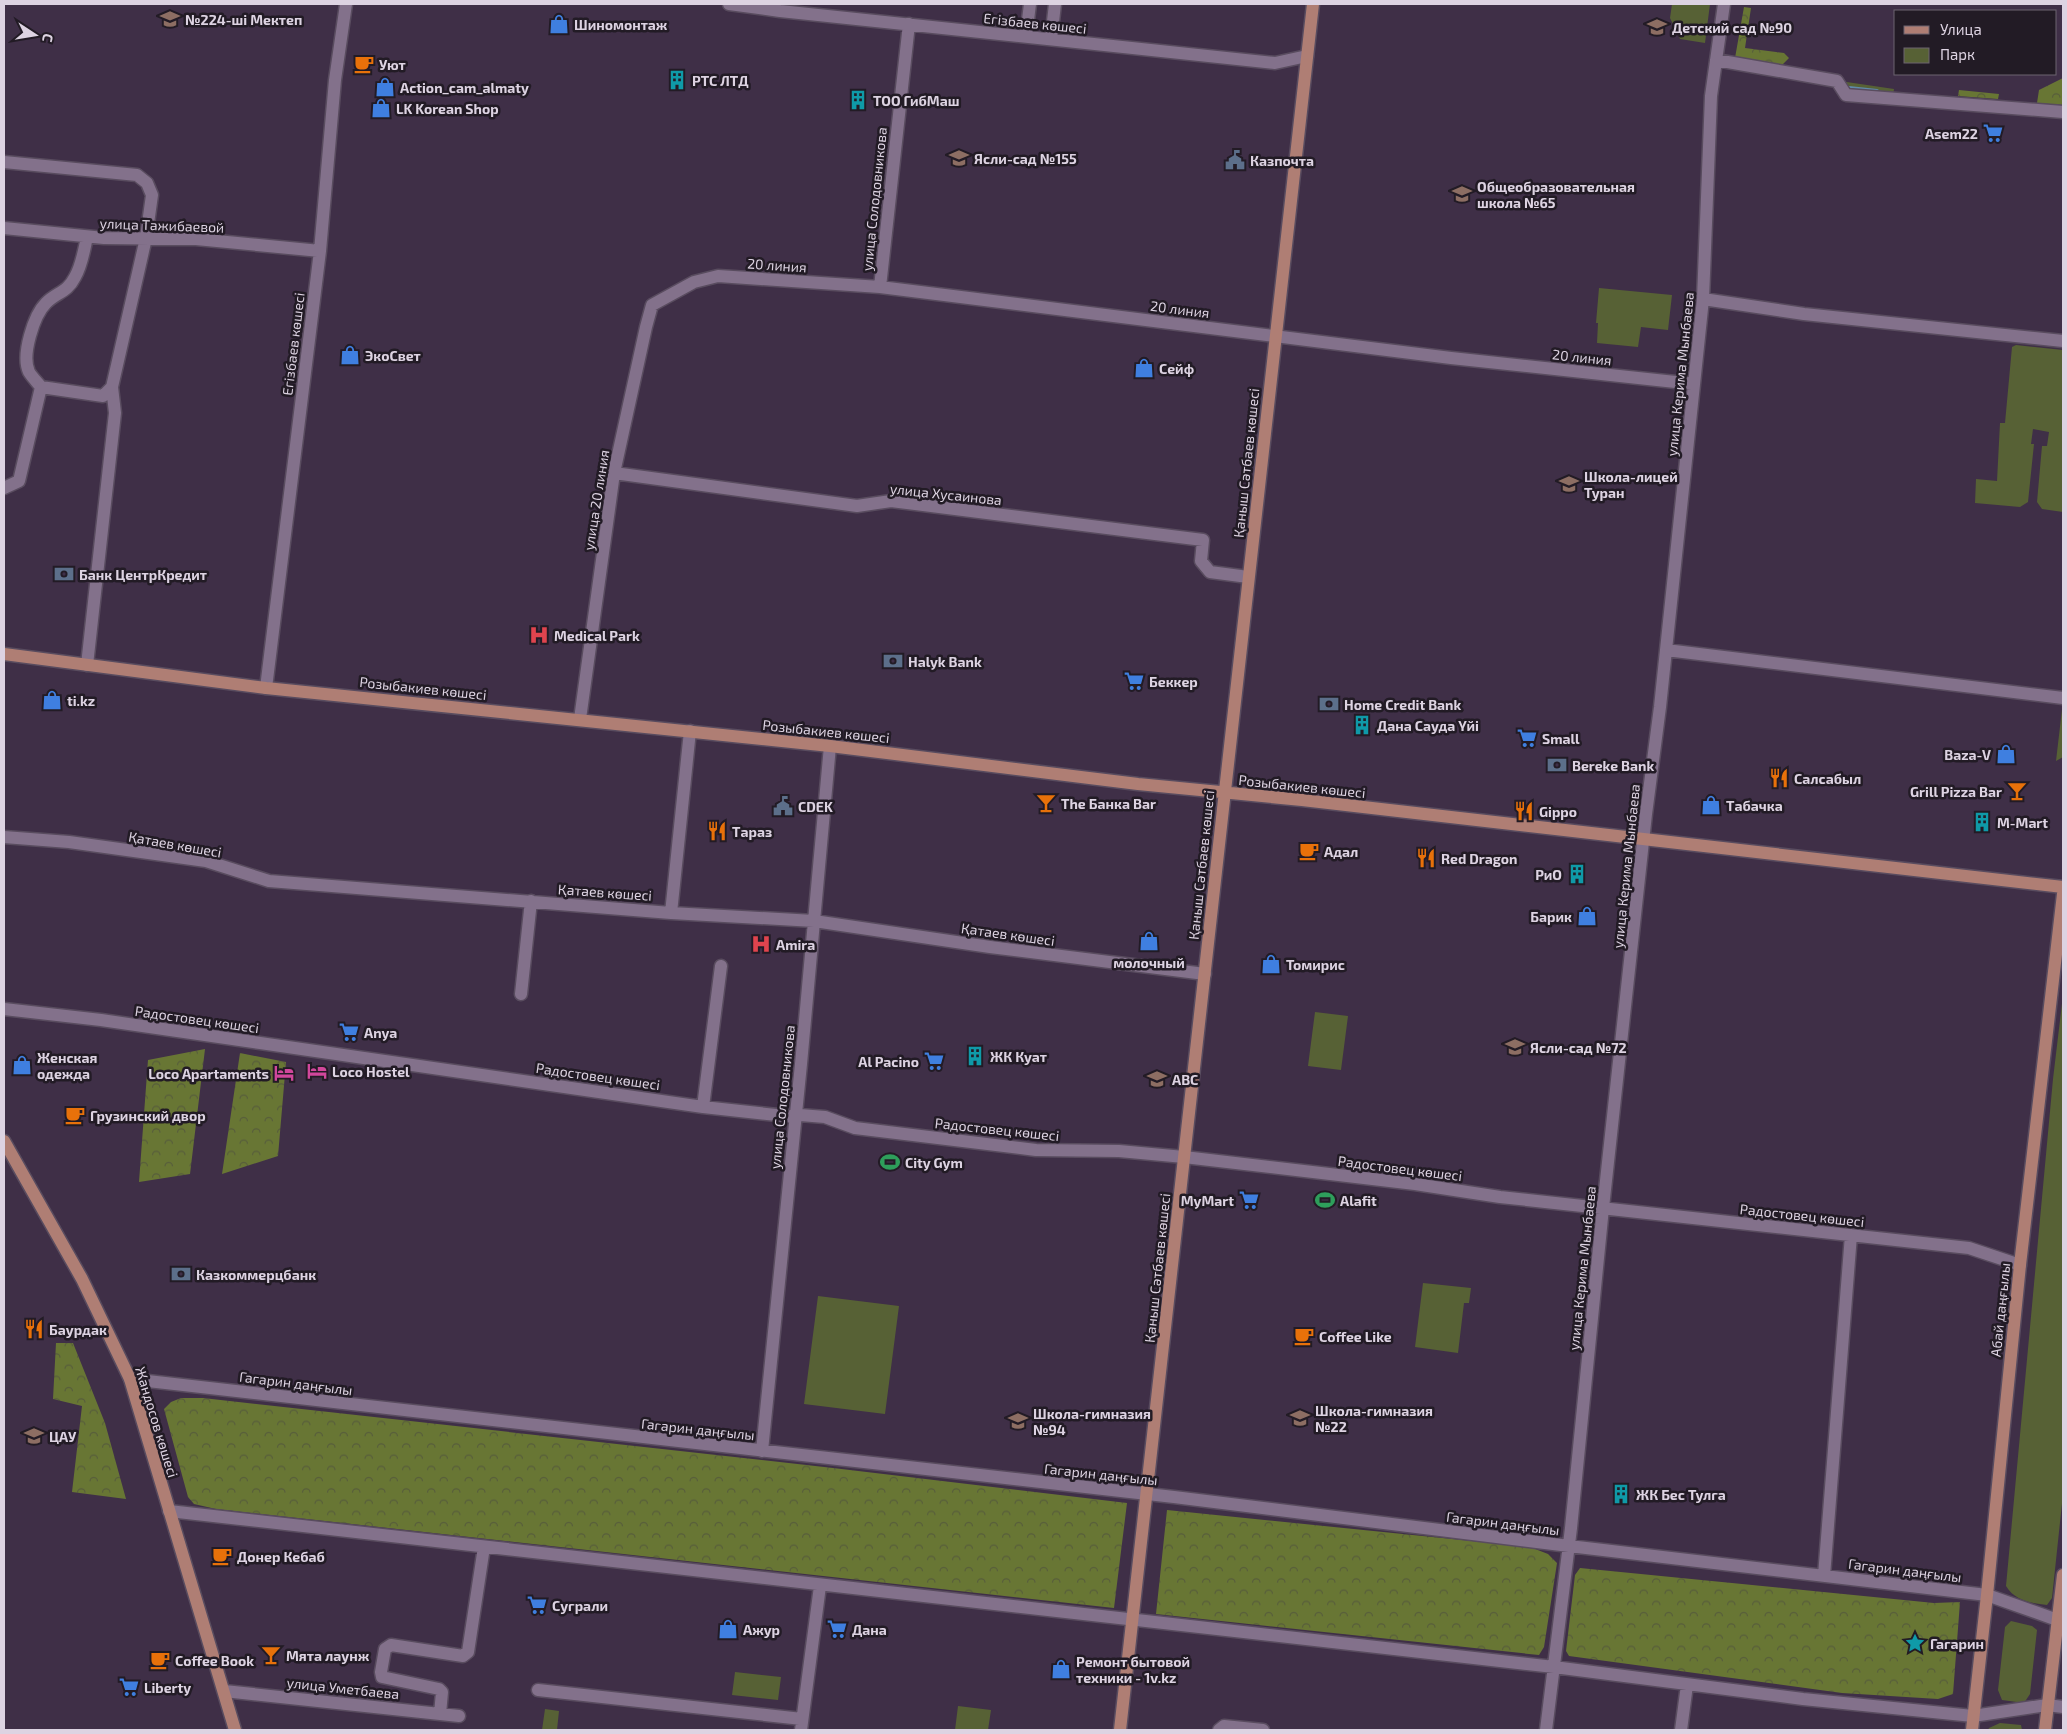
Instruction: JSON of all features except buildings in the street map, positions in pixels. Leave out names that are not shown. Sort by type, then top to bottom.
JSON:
[{"type":"main road","name":"Қаныш Сәтбаев көшесі","points":[[1120,1730],[1313,4]]},
{"type":"main road","name":"Розыбакиев көшесі","points":[[4,654],[266,688],[830,746],[1224,793],[1302,800],[2063,887]]},
{"type":"main road","name":"Абай даңғылы","points":[[1972,1730],[2020,1265],[2063,894]]},
{"type":"main road","name":"Жандосов көшесі","points":[[4,1142],[82,1279],[130,1379],[235,1730]]},
{"type":"main road","points":[[2044,1730],[2060,1622],[2063,1575]]},
{"type":"street","name":"Егізбаев көшесі","points":[[266,688],[320,251],[335,80],[346,4]]},
{"type":"street","name":"Егізбаев көшесі","points":[[729,4],[806,8],[909,24],[1275,63],[1307,56]]},
{"type":"street","points":[[1026,36],[1030,4]]},
{"type":"street","points":[[1051,39],[1055,4]]},
{"type":"street","name":"улица Керима Мынбаева","points":[[1546,1730],[1568,1546],[1603,1208],[1666,650],[1703,300],[1711,96],[1724,4]]},
{"type":"street","name":"улица Солодовникова","points":[[880,287],[909,24]]},
{"type":"street","points":[[1716,60],[1838,80],[1846,95],[2063,112]]},
{"type":"street","points":[[4,162],[137,175],[147,183],[152,195],[146,238],[112,387],[116,413],[87,665]]},
{"type":"street","name":"улица Тажибаевой","points":[[4,228],[87,236],[196,239],[320,251]]},
{"type":"street","points":[[87,236],[82,260],[75,278],[64,292],[48,301],[37,313],[27,352],[29,371],[41,387],[103,396],[112,387]]},
{"type":"street","name":"20 линия","points":[[665,296],[694,282],[718,276],[880,287],[1276,337],[1694,384]]},
{"type":"street","name":"улица 20 линия","points":[[580,719],[614,473],[652,305],[665,296]]},
{"type":"street","points":[[1703,300],[1804,314],[2063,341]]},
{"type":"street","points":[[4,488],[19,481],[41,387]]},
{"type":"street","name":"улица Хусаинова","points":[[614,473],[857,506],[891,501],[1203,540],[1201,561],[1210,572],[1248,578]]},
{"type":"street","points":[[1666,650],[2063,698]]},
{"type":"street","points":[[671,912],[690,731]]},
{"type":"street","name":"улица Солодовникова","points":[[762,1451],[830,746]]},
{"type":"street","name":"Қатаев көшесі","points":[[4,837],[69,842],[206,862],[269,881],[814,922],[1205,974]]},
{"type":"street","points":[[520,994],[532,901]]},
{"type":"street","points":[[703,1107],[721,966]]},
{"type":"street","name":"Радостовец көшесі","points":[[4,1009],[101,1020],[703,1107],[795,1117],[800,1115],[825,1117],[855,1128],[1036,1150],[1118,1151],[1184,1157],[1603,1208],[1969,1248],[2020,1265]]},
{"type":"street","points":[[1824,1576],[1851,1235]]},
{"type":"street","name":"Гагарин даңғылы","points":[[130,1379],[1147,1494],[1987,1595],[2060,1622]]},
{"type":"street","points":[[169,1512],[1554,1667],[1687,1685],[1973,1716],[2048,1705],[2063,1707]]},
{"type":"street","points":[[440,1714],[442,1692],[439,1689],[382,1678],[381,1672],[385,1649],[391,1645],[466,1655],[484,1548]]},
{"type":"street","points":[[538,1690],[802,1725],[820,1586]]},
{"type":"street","points":[[1681,1730],[1687,1685]]},
{"type":"street","name":"улица Уметбаева","points":[[224,1691],[459,1716]]},
{"type":"street","points":[[1219,1730],[1224,1726],[1263,1730]]},
{"type":"green space","points":[[1672,4],[1710,4],[1705,43],[1680,39],[1670,18]]},
{"type":"green space","points":[[1744,7],[1751,8],[1745,48],[1784,53],[1789,58],[1782,65],[1735,58]]},
{"type":"green space","points":[[2063,78],[2063,105],[2037,103],[2039,90]]},
{"type":"green space","points":[[1840,81],[1894,89],[1893,96],[1848,90]]},
{"type":"green space","points":[[1959,90],[1999,94],[1998,99],[1958,96]]},
{"type":"green space","points":[[1599,288],[1672,295],[1668,330],[1641,327],[1638,347],[1597,343],[1598,323],[1596,323]]},
{"type":"green space","points":[[2016,345],[2063,350],[2063,512],[2042,509],[2037,502],[2042,446],[2047,446],[2049,432],[2033,429],[2031,444],[2034,444],[2028,502],[2020,507],[1975,503],[1976,479],[1997,481],[2000,423],[2005,423],[2012,347]]},
{"type":"green space","points":[[2063,701],[2063,757],[2056,761]]},
{"type":"green space","points":[[2063,995],[2063,1494],[2052,1598],[2047,1605],[2019,1598],[2006,1586],[2053,1079]]},
{"type":"green space","points":[[1315,1012],[1348,1016],[1341,1070],[1308,1066]]},
{"type":"green space","points":[[205,1049],[190,1174],[139,1182],[148,1060]]},
{"type":"green space","points":[[240,1053],[286,1062],[278,1156],[222,1174]]},
{"type":"green space","points":[[1423,1283],[1471,1288],[1469,1303],[1464,1303],[1458,1353],[1415,1347]]},
{"type":"green space","points":[[818,1296],[899,1306],[885,1414],[804,1404]]},
{"type":"green space","points":[[56,1343],[73,1343],[105,1423],[126,1499],[72,1492],[82,1406],[53,1399]]},
{"type":"green space","points":[[181,1398],[203,1398],[833,1468],[1127,1503],[1114,1608],[216,1509],[194,1504],[188,1497],[164,1409],[171,1402]]},
{"type":"green space","points":[[1167,1510],[1530,1547],[1548,1554],[1557,1563],[1544,1647],[1539,1655],[1156,1614]]},
{"type":"green space","points":[[1580,1568],[1934,1603],[1960,1602],[1953,1694],[1938,1699],[1842,1693],[1569,1656],[1566,1651],[1575,1575]]},
{"type":"green space","points":[[2011,1621],[2032,1626],[2037,1630],[2030,1694],[2024,1703],[2002,1700],[1998,1690],[2005,1627]]},
{"type":"green space","points":[[735,1672],[781,1677],[778,1700],[732,1695]]},
{"type":"green space","points":[[958,1706],[991,1710],[988,1730],[955,1730]]},
{"type":"green space","points":[[545,1709],[559,1711],[557,1730],[542,1730]]},
{"type":"green space","points":[[2000,1723],[2021,1725],[2022,1730],[1988,1730]]},
{"type":"waterway","points":[[1849,88],[1877,91]]},
{"type":"place","name":"№224-ші Мектеп","points":[[170,19]]},
{"type":"place","name":"Шиномонтаж","points":[[559,24]]},
{"type":"place","name":"Детский сад №90","points":[[1657,27]]},
{"type":"place","name":"Уют","points":[[364,64]]},
{"type":"place","name":"РТС ЛТД","points":[[677,80]]},
{"type":"place","name":"Action_cam_almaty","points":[[385,87]]},
{"type":"place","name":"ТОО ГибМаш","points":[[858,100]]},
{"type":"place","name":"LK Korean Shop","points":[[381,108]]},
{"type":"place","name":"Asem22","points":[[1993,133]]},
{"type":"place","name":"Ясли-сад №155","points":[[959,158]]},
{"type":"place","name":"Казпочта","points":[[1235,160]]},
{"type":"place","name":"Общеобразовательная школа №65","points":[[1462,194]]},
{"type":"place","name":"ЭкоСвет","points":[[350,355]]},
{"type":"place","name":"Сейф","points":[[1144,368]]},
{"type":"place","name":"Школа-лицей Туран","points":[[1569,484]]},
{"type":"place","name":"Банк ЦентрКредит","points":[[64,574]]},
{"type":"place","name":"Medical Park","points":[[539,635]]},
{"type":"place","name":"Halyk Bank","points":[[893,661]]},
{"type":"place","name":"Беккер","points":[[1134,681]]},
{"type":"place","name":"ti.kz","points":[[52,700]]},
{"type":"place","name":"Home Credit Bank","points":[[1329,704]]},
{"type":"place","name":"Дана Сауда Үйі","points":[[1362,725]]},
{"type":"place","name":"Small","points":[[1527,738]]},
{"type":"place","name":"Baza-V","points":[[2006,754]]},
{"type":"place","name":"Bereke Bank","points":[[1557,765]]},
{"type":"place","name":"Салсабыл","points":[[1779,778]]},
{"type":"place","name":"Grill Pizza Bar","points":[[2017,791]]},
{"type":"place","name":"The Банка Bar","points":[[1046,803]]},
{"type":"place","name":"Табачка","points":[[1711,805]]},
{"type":"place","name":"CDEK","points":[[783,806]]},
{"type":"place","name":"Gippo","points":[[1524,811]]},
{"type":"place","name":"M-Mart","points":[[1982,822]]},
{"type":"place","name":"Тараз","points":[[717,831]]},
{"type":"place","name":"Адал","points":[[1309,851]]},
{"type":"place","name":"Red Dragon","points":[[1426,858]]},
{"type":"place","name":"РиО","points":[[1577,874]]},
{"type":"place","name":"Барик","points":[[1587,916]]},
{"type":"place","name":"молочный","points":[[1149,941]]},
{"type":"place","name":"Amira","points":[[761,944]]},
{"type":"place","name":"Томирис","points":[[1271,964]]},
{"type":"place","name":"Anya","points":[[349,1032]]},
{"type":"place","name":"Ясли-сад №72","points":[[1515,1047]]},
{"type":"place","name":"ЖК Куат","points":[[975,1056]]},
{"type":"place","name":"Al Pacino","points":[[934,1061]]},
{"type":"place","name":"Женская одежда","points":[[22,1065]]},
{"type":"place","name":"Loco Hostel","points":[[317,1071]]},
{"type":"place","name":"Loco Apartaments","points":[[284,1073]]},
{"type":"place","name":"ABC","points":[[1157,1079]]},
{"type":"place","name":"Грузинский двор","points":[[75,1115]]},
{"type":"place","name":"City Gym","points":[[890,1162]]},
{"type":"place","name":"MyMart","points":[[1249,1200]]},
{"type":"place","name":"Alafit","points":[[1325,1200]]},
{"type":"place","name":"Казкоммерцбанк","points":[[181,1274]]},
{"type":"place","name":"Баурдак","points":[[34,1329]]},
{"type":"place","name":"Coffee Like","points":[[1304,1336]]},
{"type":"place","name":"Школа-гимназия №22","points":[[1300,1418]]},
{"type":"place","name":"Школа-гимназия №94","points":[[1018,1421]]},
{"type":"place","name":"ЦАУ","points":[[34,1436]]},
{"type":"place","name":"ЖК Бес Тулга","points":[[1621,1494]]},
{"type":"place","name":"Донер Кебаб","points":[[222,1556]]},
{"type":"place","name":"Суграли","points":[[537,1605]]},
{"type":"place","name":"Ажур","points":[[728,1629]]},
{"type":"place","name":"Дана","points":[[837,1629]]},
{"type":"place","name":"Гагарин","points":[[1915,1643]]},
{"type":"place","name":"Мята лаунж","points":[[271,1655]]},
{"type":"place","name":"Coffee Book","points":[[160,1660]]},
{"type":"place","name":"Ремонт бытовой техники - 1v.kz","points":[[1061,1669]]},
{"type":"place","name":"Liberty","points":[[129,1687]]}]
